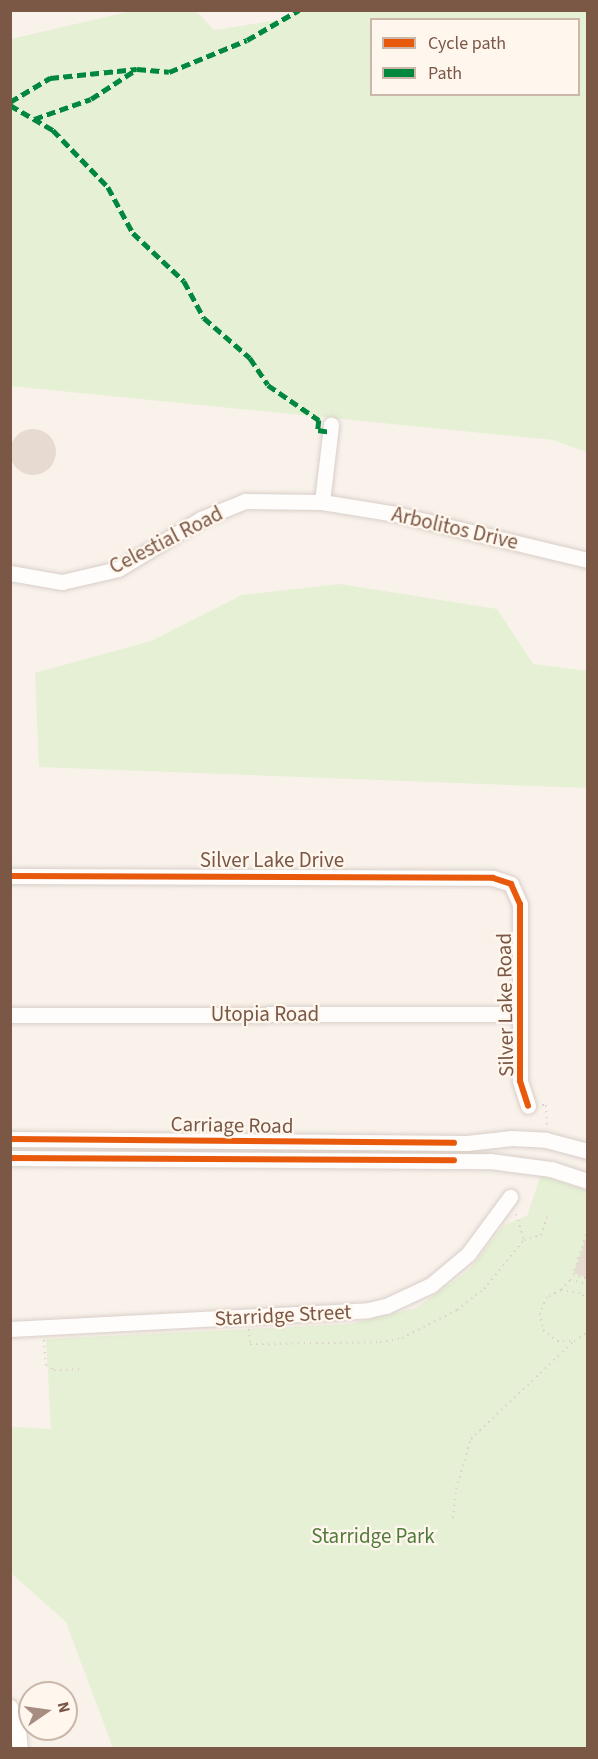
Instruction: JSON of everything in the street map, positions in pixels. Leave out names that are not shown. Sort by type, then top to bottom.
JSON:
[{"type":"street","points":[[322,502],[331,425]]},
{"type":"street","name":"Celestial Road","points":[[10,573],[62,582],[118,569],[201,519],[245,501],[322,502]]},
{"type":"street","name":"Arbolitos Drive","points":[[322,502],[396,514],[588,560]]},
{"type":"street","name":"Silver Lake Drive","points":[[10,876],[493,878],[511,884],[520,904]]},
{"type":"street","name":"Silver Lake Road","points":[[520,904],[519,1081],[528,1106]]},
{"type":"street","name":"Utopia Road","points":[[10,1015],[519,1014]]},
{"type":"street","name":"Carriage Road","points":[[10,1139],[454,1143],[537,1139],[588,1152]]},
{"type":"street","points":[[454,1143],[454,1160]]},
{"type":"street","name":"Carriage Road","points":[[10,1158],[454,1160],[540,1167],[588,1181]]},
{"type":"street","name":"Starridge Street","points":[[10,1329],[368,1310],[386,1306],[431,1285],[468,1254],[510,1197]]},
{"type":"street","points":[[10,1707],[17,1721],[20,1749]]},
{"type":"path","points":[[528,1106],[546,1105],[547,1131]]},
{"type":"path","points":[[517,1218],[524,1240]]},
{"type":"path","points":[[588,1229],[573,1274],[588,1279]]},
{"type":"path","points":[[574,1341],[549,1336],[540,1321],[542,1304],[570,1280],[588,1284]]},
{"type":"path","points":[[561,1290],[580,1293],[588,1300]]},
{"type":"path","points":[[44,1328],[46,1365],[54,1370],[82,1369]]},
{"type":"path","points":[[453,1518],[456,1489],[471,1439],[574,1341],[588,1332]]},
{"type":"green space","points":[[136,10],[196,11],[214,30],[291,18],[292,11],[587,11],[587,452],[553,440],[11,386],[11,39]]},
{"type":"green space","points":[[340,584],[497,609],[533,664],[587,671],[587,788],[39,767],[35,673],[151,641],[242,595]]},
{"type":"green space","name":"Starridge Park","points":[[541,1175],[587,1191],[587,1748],[113,1748],[66,1622],[11,1573],[11,1427],[51,1429],[46,1339],[350,1324],[416,1308],[468,1271],[504,1225],[527,1216]]},
{"type":"building","points":[[33,429],[49,436],[56,452],[49,468],[33,475],[17,468],[10,452],[17,436]]},
{"type":"building","points":[[586,1238],[588,1238],[588,1278],[574,1273]]},
{"type":"marked path","points":[[34,119],[91,99],[137,69],[169,72],[247,40],[299,10]]},
{"type":"marked path","points":[[10,102],[50,78],[137,69]]},
{"type":"marked path","points":[[10,105],[53,130],[108,187],[133,233],[184,281],[204,318],[250,358],[268,385],[319,420],[318,430],[330,432]]},
{"type":"cycle path","points":[[10,876],[493,878],[511,884],[520,904],[520,1081],[528,1106]]},
{"type":"cycle path","points":[[10,1139],[454,1143]]},
{"type":"cycle path","points":[[10,1158],[454,1160]]}]
